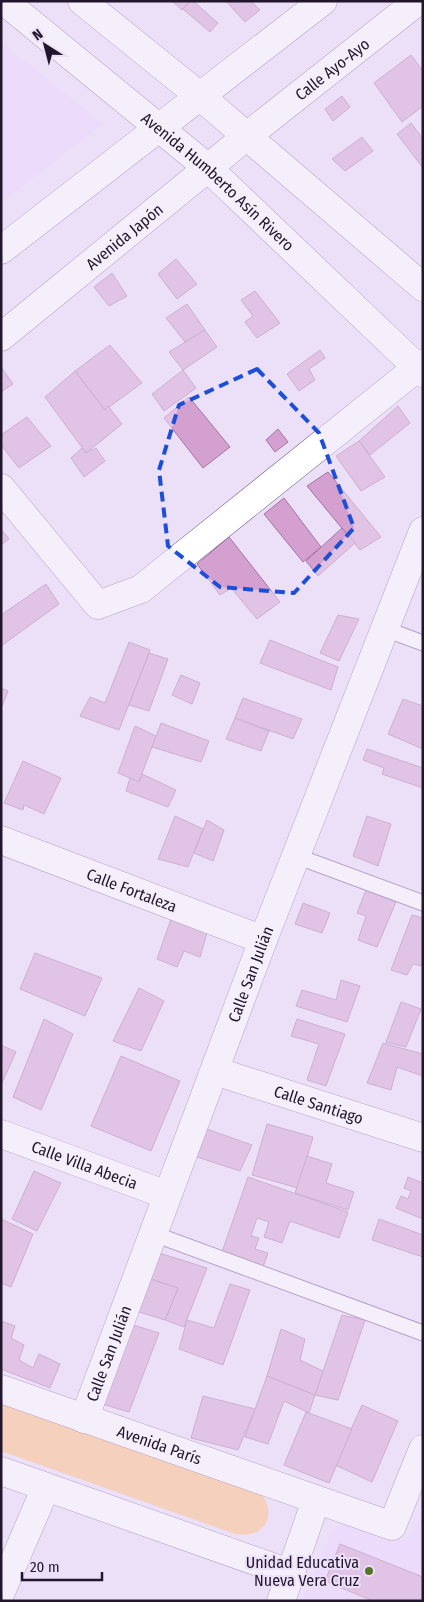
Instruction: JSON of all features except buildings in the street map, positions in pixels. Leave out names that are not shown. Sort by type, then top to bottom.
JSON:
[{"type":"street","name":"Avenida Humberto Asín Rivero","points":[[4,1],[208,168],[421,368]]},
{"type":"street","points":[[82,1],[248,136],[423,286]]},
{"type":"street","points":[[1,250],[323,1]]},
{"type":"street","name":"Calle Ayo-Ayo","points":[[248,136],[418,1]]},
{"type":"street","name":"Avenida Japón","points":[[1,337],[248,136]]},
{"type":"street","points":[[1,488],[98,605],[141,589],[421,368]]},
{"type":"street","name":"Calle San Julián","points":[[84,1419],[263,940],[423,531]]},
{"type":"street","name":"Calle Fortaleza","points":[[1,840],[263,940]]},
{"type":"street","name":"Calle Santiago","points":[[215,1071],[423,1138]]},
{"type":"street","name":"Calle Villa Abecia","points":[[1,1134],[167,1195]]},
{"type":"street","name":"Avenida París","points":[[1,1389],[392,1526],[423,1449]]},
{"type":"street","points":[[1,1471],[292,1574]]},
{"type":"street","points":[[1,1592],[46,1487]]},
{"type":"street","points":[[281,1601],[292,1574],[316,1500]]},
{"type":"lane","points":[[384,629],[423,643]]},
{"type":"lane","points":[[296,856],[423,903]]},
{"type":"lane","points":[[154,1234],[423,1333]]},
{"type":"highlighted area","points":[[257,369],[319,433],[354,528],[294,593],[220,587],[168,546],[159,470],[179,405]]},
{"type":"shaded area","points":[[1,42],[103,124],[1,203]]},
{"type":"shaded area","points":[[1,1398],[261,1493],[268,1510],[265,1524],[254,1533],[245,1535],[235,1534],[1,1451]]},
{"type":"shaded area","name":"Unidad Educativa Nueva Vera Cruz","points":[[423,1508],[423,1601],[302,1601],[330,1535],[337,1527],[344,1523],[390,1539],[401,1540],[408,1538],[415,1530]]},
{"type":"place","name":"Unidad Educativa Nueva Vera Cruz","points":[[369,1571]]}]
